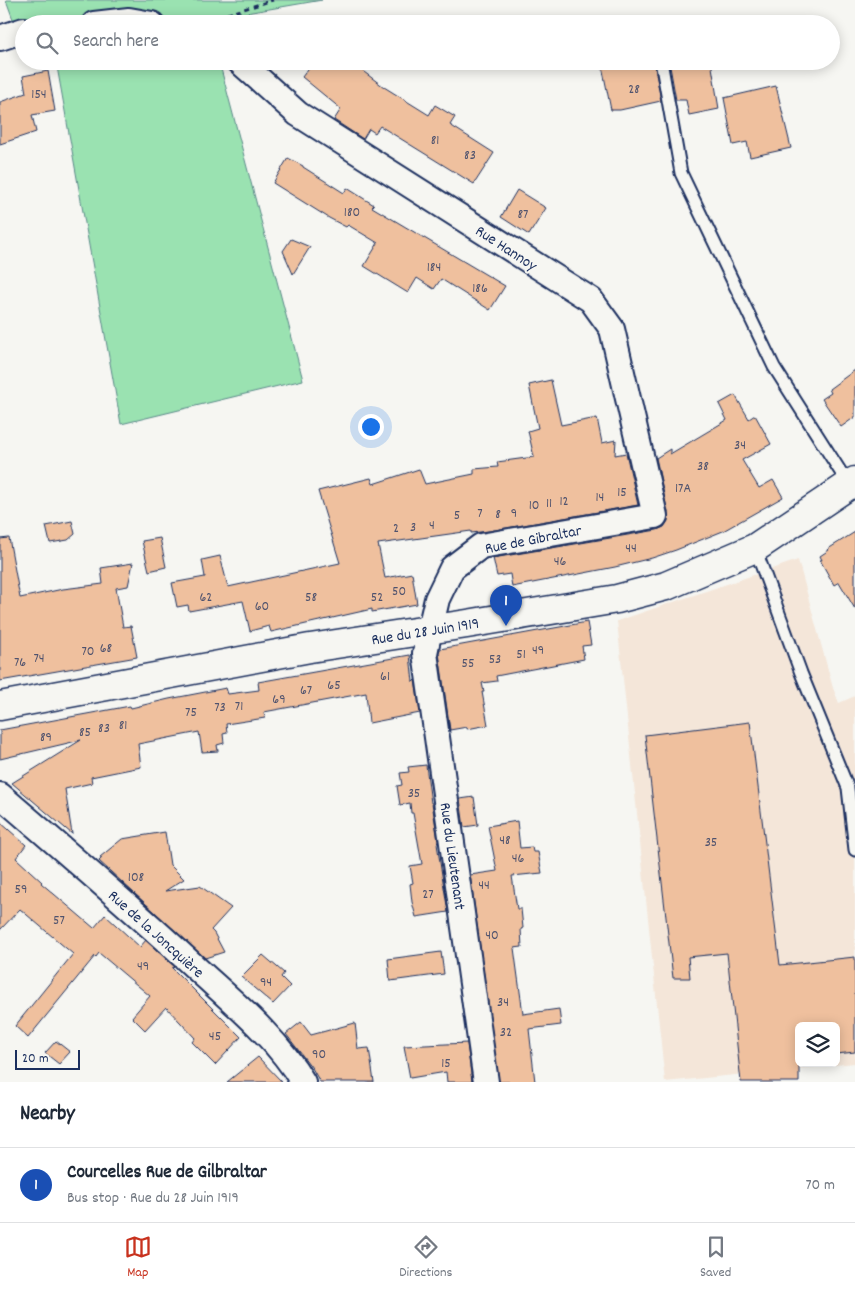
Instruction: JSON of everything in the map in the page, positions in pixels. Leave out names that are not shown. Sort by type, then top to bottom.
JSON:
[{"type":"main road","name":"Rue du 28 Juin 1919","points":[[0,706],[310,648],[617,599],[666,586],[755,548],[852,483]]},
{"type":"street","points":[[0,38],[15,33]]},
{"type":"street","name":"Rue Hannoy","points":[[248,70],[298,114],[591,300],[612,329],[655,516]]},
{"type":"street","name":"Rue de Gibraltar","points":[[430,629],[437,599],[452,568],[481,546],[655,516]]},
{"type":"street","name":"Rue du Lieutenant","points":[[430,629],[425,653],[486,1082]]},
{"type":"street","name":"Rue de la Joncquière","points":[[0,795],[134,911],[249,1016],[293,1065],[303,1082]]},
{"type":"lane","points":[[663,70],[682,173],[774,367],[852,483]]},
{"type":"lane","points":[[755,548],[801,673],[848,788],[855,850]]},
{"type":"path","points":[[224,15],[273,0]]},
{"type":"shaded area","points":[[798,560],[833,688],[839,703],[855,696],[855,1063],[840,1064],[840,1022],[795,1022],[795,1067],[815,1067],[665,1082],[617,621]]},
{"type":"green space","points":[[6,0],[322,0],[234,15],[15,15],[14,22]]},
{"type":"green space","points":[[58,70],[221,70],[303,380],[121,424]]},
{"type":"building","points":[[307,70],[364,70],[364,72],[384,87],[429,115],[435,105],[455,117],[450,125],[494,153],[474,184],[380,126],[375,133],[369,129],[363,139],[334,120],[341,109],[302,77]]},
{"type":"building","points":[[603,70],[656,70],[661,101],[620,110],[611,110]]},
{"type":"building","points":[[671,70],[712,70],[719,109],[689,115],[686,100],[676,100]]},
{"type":"building","points":[[48,71],[55,111],[32,115],[36,132],[0,144],[0,102],[26,93],[23,76]]},
{"type":"building","points":[[776,86],[791,148],[750,157],[747,142],[733,145],[724,98]]},
{"type":"building","points":[[288,158],[344,193],[347,188],[374,205],[372,207],[505,286],[490,310],[441,279],[434,289],[417,278],[408,293],[364,266],[378,243],[348,225],[346,227],[329,218],[273,183]]},
{"type":"building","points":[[517,190],[546,208],[529,235],[501,217]]},
{"type":"building","points":[[291,239],[310,247],[293,274],[283,251]]},
{"type":"building","points":[[855,370],[855,417],[841,427],[822,399],[831,393],[829,389]]},
{"type":"building","points":[[551,380],[561,425],[597,418],[602,443],[616,440],[615,455],[626,453],[638,505],[489,531],[471,533],[471,531],[378,544],[385,578],[412,573],[417,604],[372,612],[372,609],[271,632],[269,626],[250,631],[243,601],[189,611],[188,605],[177,607],[172,583],[205,577],[202,560],[220,556],[228,587],[340,563],[318,491],[371,478],[373,484],[419,469],[425,484],[474,474],[474,469],[498,467],[497,462],[534,457],[528,431],[538,428],[529,385]]},
{"type":"building","points":[[735,395],[749,419],[755,415],[771,444],[742,460],[759,488],[773,480],[783,497],[723,531],[652,558],[512,587],[510,574],[497,576],[493,558],[657,530],[664,527],[668,521],[668,513],[656,458],[670,449],[670,454],[727,420],[719,404]]},
{"type":"building","points":[[72,521],[75,534],[68,540],[50,543],[46,526]]},
{"type":"building","points":[[855,532],[855,609],[839,582],[834,585],[820,560],[822,560],[820,556]]},
{"type":"building","points":[[9,538],[20,598],[63,589],[103,584],[101,568],[133,563],[128,586],[116,588],[123,627],[131,626],[137,657],[0,681],[0,539]]},
{"type":"building","points":[[160,538],[166,567],[149,571],[142,541]]},
{"type":"building","points":[[587,622],[591,645],[582,646],[584,659],[496,676],[497,681],[482,683],[488,725],[450,730],[440,649]]},
{"type":"building","points":[[410,655],[413,682],[415,680],[420,713],[369,723],[366,693],[264,712],[265,718],[226,724],[227,733],[223,734],[224,743],[217,745],[218,751],[202,752],[199,732],[138,744],[141,767],[91,777],[92,783],[65,789],[72,834],[12,783],[81,740],[0,759],[0,730],[130,706],[131,708],[226,688],[228,694],[259,690],[258,682]]},
{"type":"building","points":[[750,722],[780,965],[855,957],[855,1052],[840,1054],[840,1022],[795,1022],[795,1067],[799,1067],[799,1082],[741,1082],[727,953],[688,957],[690,978],[673,978],[645,735]]},
{"type":"building","points":[[426,765],[448,912],[416,917],[412,902],[410,884],[413,883],[410,866],[422,864],[410,803],[400,805],[397,786],[402,785],[400,773],[409,772],[408,767]]},
{"type":"building","points":[[474,797],[478,825],[464,827],[460,799]]},
{"type":"building","points":[[517,821],[520,848],[532,847],[533,852],[538,852],[542,873],[512,876],[517,909],[521,909],[523,928],[521,929],[522,947],[514,948],[523,1014],[559,1009],[561,1025],[529,1029],[535,1082],[499,1082],[470,875],[497,871],[488,826]]},
{"type":"building","points":[[0,822],[26,845],[16,858],[41,883],[94,928],[105,915],[140,947],[146,940],[175,967],[172,968],[241,1037],[215,1065],[192,1042],[195,1038],[166,1007],[145,1030],[132,1017],[150,996],[99,953],[28,1038],[15,1026],[73,954],[20,909],[0,930]]},
{"type":"building","points":[[165,832],[170,865],[184,879],[165,891],[200,886],[231,908],[211,930],[224,952],[205,958],[99,861],[102,858],[100,857],[122,839]]},
{"type":"building","points":[[441,952],[444,974],[390,981],[388,959]]},
{"type":"building","points":[[263,955],[284,973],[281,977],[290,986],[273,1004],[241,977]]},
{"type":"building","points":[[301,1022],[311,1035],[355,1023],[358,1049],[369,1048],[374,1082],[320,1082],[312,1068],[286,1034]]},
{"type":"building","points":[[56,1041],[70,1052],[59,1064],[45,1053]]},
{"type":"building","points":[[467,1043],[472,1082],[447,1082],[446,1072],[410,1078],[404,1046]]},
{"type":"building","points":[[258,1057],[282,1082],[227,1082]]},
{"type":"place","name":"Courcelles Rue de Gilbraltar","points":[[506,626]]}]
